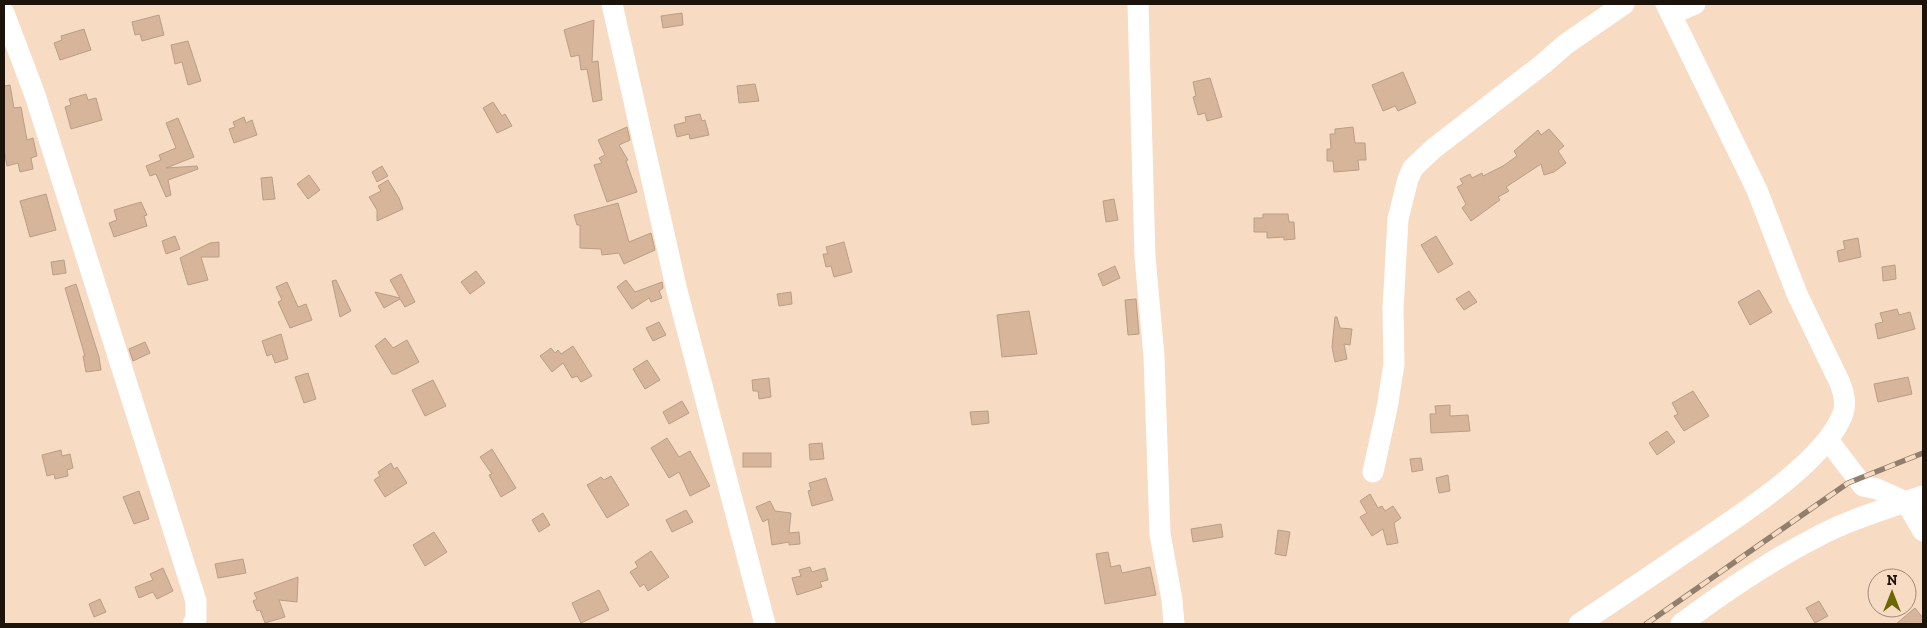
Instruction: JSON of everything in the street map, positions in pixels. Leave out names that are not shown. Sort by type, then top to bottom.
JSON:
[{"type":"street","points":[[612,4],[677,291],[765,624]]},
{"type":"street","points":[[1138,4],[1145,257],[1154,356],[1160,534],[1172,600],[1174,624]]},
{"type":"street","points":[[1373,472],[1387,408],[1394,364],[1393,309],[1398,219],[1408,179],[1413,168],[1433,149],[1544,64],[1566,44],[1624,4]]},
{"type":"street","points":[[1579,624],[1748,510],[1789,477],[1828,440],[1842,416],[1845,406],[1845,396],[1840,383],[1797,294],[1757,190],[1669,9],[1695,4]]},
{"type":"street","points":[[4,13],[35,95],[193,592],[197,611],[194,624]]},
{"type":"street","points":[[1828,440],[1863,486],[1915,499]]},
{"type":"street","points":[[1856,520],[1863,486]]},
{"type":"street","points":[[1681,624],[1770,562],[1814,538],[1856,520],[1915,499]]},
{"type":"street","points":[[1915,499],[1923,532]]},
{"type":"building","points":[[682,13],[683,25],[663,28],[661,16]]},
{"type":"building","points":[[159,15],[164,35],[142,41],[140,34],[135,35],[132,22]]},
{"type":"building","points":[[594,20],[592,62],[598,61],[602,100],[593,102],[587,69],[581,70],[579,55],[571,57],[564,30]]},
{"type":"building","points":[[84,29],[91,50],[60,60],[54,43],[62,40],[61,36]]},
{"type":"building","points":[[188,41],[201,81],[188,85],[182,62],[175,64],[171,45]]},
{"type":"building","points":[[1403,72],[1416,103],[1398,111],[1395,106],[1383,111],[1372,85]]},
{"type":"building","points":[[1210,78],[1222,117],[1207,121],[1205,113],[1198,115],[1193,97],[1196,96],[1193,82]]},
{"type":"building","points":[[755,84],[759,101],[739,103],[737,86]]},
{"type":"building","points":[[10,85],[14,108],[21,107],[27,140],[33,138],[37,156],[31,158],[33,169],[20,172],[18,163],[7,166],[4,150],[4,86]]},
{"type":"building","points":[[86,94],[88,100],[96,98],[102,120],[71,129],[65,107],[71,105],[69,99]]},
{"type":"building","points":[[493,102],[502,116],[505,114],[512,126],[497,133],[483,108]]},
{"type":"building","points":[[700,114],[702,121],[705,120],[709,135],[690,139],[689,134],[677,137],[674,125],[686,122],[685,117]]},
{"type":"building","points":[[244,117],[246,123],[252,120],[257,135],[234,143],[229,129],[235,127],[233,122]]},
{"type":"building","points":[[178,118],[194,157],[166,168],[197,166],[198,169],[168,180],[171,195],[166,197],[156,174],[150,176],[146,166],[161,160],[159,155],[176,148],[166,123]]},
{"type":"building","points":[[627,127],[630,140],[619,145],[628,160],[626,161],[637,192],[607,202],[594,165],[602,163],[599,158],[605,155],[598,140]]},
{"type":"building","points":[[1353,127],[1355,143],[1365,143],[1366,160],[1358,160],[1359,170],[1334,172],[1333,161],[1327,161],[1327,149],[1331,149],[1330,134],[1335,134],[1335,129]]},
{"type":"building","points":[[1549,129],[1564,146],[1558,151],[1566,163],[1554,172],[1544,175],[1541,164],[1506,187],[1509,191],[1498,197],[1500,200],[1471,221],[1462,208],[1466,204],[1457,187],[1463,184],[1460,179],[1470,174],[1472,178],[1482,173],[1483,176],[1503,166],[1517,156],[1514,151],[1538,130],[1541,135]]},
{"type":"building","points":[[382,166],[388,176],[377,182],[372,172]]},
{"type":"building","points":[[309,175],[320,190],[308,199],[297,184]]},
{"type":"building","points":[[272,177],[275,199],[263,200],[261,178]]},
{"type":"building","points":[[388,180],[399,198],[403,209],[377,221],[377,210],[369,197],[381,191],[378,186]]},
{"type":"building","points":[[46,194],[56,230],[30,237],[20,201]]},
{"type":"building","points":[[1114,199],[1118,220],[1106,222],[1103,201]]},
{"type":"building","points":[[141,202],[147,215],[144,216],[147,226],[114,237],[109,223],[117,220],[114,210]]},
{"type":"building","points":[[618,203],[629,242],[651,233],[655,250],[624,264],[619,253],[602,255],[601,249],[580,248],[580,225],[577,225],[574,215]]},
{"type":"building","points":[[1263,214],[1288,214],[1289,222],[1294,222],[1295,239],[1284,240],[1284,237],[1267,238],[1267,232],[1254,232],[1254,218],[1263,218]]},
{"type":"building","points":[[175,236],[180,249],[166,254],[162,241]]},
{"type":"building","points":[[1436,236],[1453,264],[1438,273],[1421,245]]},
{"type":"building","points":[[1858,238],[1861,257],[1839,262],[1837,251],[1845,249],[1843,241]]},
{"type":"building","points":[[219,242],[219,257],[201,257],[208,280],[188,285],[180,258],[210,243]]},
{"type":"building","points":[[844,242],[852,272],[834,277],[831,266],[826,267],[823,254],[828,254],[826,247]]},
{"type":"building","points":[[64,260],[66,273],[53,275],[51,262]]},
{"type":"building","points":[[1895,265],[1896,279],[1883,281],[1882,267]]},
{"type":"building","points":[[1115,266],[1120,278],[1103,286],[1098,274]]},
{"type":"building","points":[[476,271],[485,283],[470,294],[461,282]]},
{"type":"building","points":[[401,274],[415,302],[405,307],[400,299],[384,308],[375,292],[400,298],[390,280]]},
{"type":"building","points":[[336,280],[351,311],[340,317],[332,281]]},
{"type":"building","points":[[626,280],[635,292],[662,282],[663,288],[659,291],[662,298],[651,302],[649,298],[632,309],[617,287]]},
{"type":"building","points":[[287,282],[298,307],[306,304],[312,320],[290,328],[278,302],[282,300],[276,287]]},
{"type":"building","points":[[76,284],[99,357],[101,370],[86,372],[83,356],[85,356],[65,288]]},
{"type":"building","points":[[1759,290],[1772,312],[1750,325],[1738,302]]},
{"type":"building","points":[[1469,291],[1477,302],[1464,310],[1456,299]]},
{"type":"building","points":[[791,292],[792,304],[779,306],[777,294]]},
{"type":"building","points":[[1136,299],[1139,334],[1128,335],[1125,300]]},
{"type":"building","points":[[1897,309],[1899,315],[1910,312],[1915,329],[1878,339],[1875,324],[1883,322],[1880,313]]},
{"type":"building","points":[[1029,311],[1037,354],[1002,357],[997,315]]},
{"type":"building","points":[[1335,317],[1337,317],[1340,328],[1352,329],[1350,345],[1344,344],[1347,359],[1335,362],[1332,347]]},
{"type":"building","points":[[659,322],[666,335],[653,341],[646,328]]},
{"type":"building","points":[[281,334],[288,359],[275,363],[272,354],[267,356],[262,341]]},
{"type":"building","points":[[385,338],[393,348],[407,340],[419,362],[396,374],[392,374],[375,346]]},
{"type":"building","points":[[145,342],[150,353],[133,361],[129,349]]},
{"type":"building","points":[[573,346],[592,376],[581,382],[577,376],[572,378],[563,363],[552,372],[540,356],[551,348],[555,353],[558,350],[561,354]]},
{"type":"building","points":[[647,360],[660,380],[645,389],[633,369]]},
{"type":"building","points":[[308,373],[316,399],[304,403],[295,377]]},
{"type":"building","points":[[1908,377],[1912,394],[1878,402],[1874,384]]},
{"type":"building","points":[[769,378],[771,397],[759,399],[758,391],[753,391],[752,380]]},
{"type":"building","points":[[433,380],[446,406],[425,416],[412,390]]},
{"type":"building","points":[[1693,391],[1709,416],[1684,431],[1674,416],[1678,414],[1672,403]]},
{"type":"building","points":[[682,401],[689,413],[669,424],[663,412]]},
{"type":"building","points":[[1450,405],[1450,416],[1468,415],[1470,431],[1431,433],[1430,414],[1436,414],[1435,406]]},
{"type":"building","points":[[988,411],[989,423],[972,425],[970,412]]},
{"type":"building","points":[[1667,431],[1675,442],[1657,455],[1649,443]]},
{"type":"building","points":[[667,438],[679,457],[690,451],[710,486],[690,496],[679,472],[669,478],[651,448]]},
{"type":"building","points":[[822,443],[824,459],[810,460],[809,444]]},
{"type":"building","points":[[492,449],[516,488],[501,497],[489,475],[492,474],[480,457]]},
{"type":"building","points":[[61,450],[62,456],[70,454],[73,468],[67,470],[68,476],[55,479],[54,474],[47,476],[42,455]]},
{"type":"building","points":[[743,453],[771,453],[771,467],[743,467]]},
{"type":"building","points":[[1421,458],[1423,470],[1412,472],[1410,459]]},
{"type":"building","points":[[391,463],[394,469],[397,467],[407,483],[385,497],[374,480],[380,476],[378,472]]},
{"type":"building","points":[[1448,475],[1450,491],[1439,493],[1436,478]]},
{"type":"building","points":[[611,476],[629,505],[607,518],[587,485],[601,477],[604,480]]},
{"type":"building","points":[[826,478],[833,500],[812,506],[808,491],[811,490],[809,483]]},
{"type":"building","points":[[139,491],[149,519],[134,524],[123,497]]},
{"type":"building","points":[[1370,494],[1378,508],[1382,506],[1385,511],[1393,506],[1401,518],[1394,523],[1398,543],[1387,545],[1383,529],[1372,536],[1360,517],[1367,513],[1360,501]]},
{"type":"building","points":[[770,501],[775,511],[791,513],[789,533],[799,532],[800,544],[789,545],[789,542],[772,545],[768,519],[763,522],[756,507]]},
{"type":"building","points":[[686,510],[693,522],[672,532],[666,520]]},
{"type":"building","points":[[543,513],[550,525],[539,532],[532,520]]},
{"type":"building","points":[[1221,524],[1223,537],[1193,542],[1191,529]]},
{"type":"building","points":[[1278,530],[1290,532],[1286,556],[1275,554]]},
{"type":"building","points":[[434,532],[447,552],[425,566],[413,545]]},
{"type":"building","points":[[651,551],[669,577],[648,591],[644,584],[640,587],[630,572],[638,567],[635,562]]},
{"type":"building","points":[[1108,552],[1111,567],[1120,565],[1122,573],[1150,567],[1156,595],[1105,604],[1096,554]]},
{"type":"building","points":[[243,559],[246,573],[218,578],[215,564]]},
{"type":"building","points":[[810,567],[812,572],[825,568],[828,580],[820,582],[822,587],[797,595],[792,578],[801,576],[799,570]]},
{"type":"building","points":[[163,568],[173,591],[157,599],[153,592],[139,598],[135,587],[153,580],[150,574]]},
{"type":"building","points":[[298,577],[297,602],[279,600],[285,617],[265,623],[260,610],[257,611],[253,601],[257,599],[254,593]]},
{"type":"building","points":[[599,590],[609,610],[581,623],[572,603]]},
{"type":"building","points":[[100,599],[106,612],[94,617],[89,604]]},
{"type":"building","points":[[1819,601],[1828,616],[1815,623],[1806,608]]},
{"type":"building","points":[[1917,610],[1923,618],[1923,624],[1896,624],[1903,618],[1917,618]]},
{"type":"railway","points":[[1646,624],[1848,483],[1923,453]]}]
